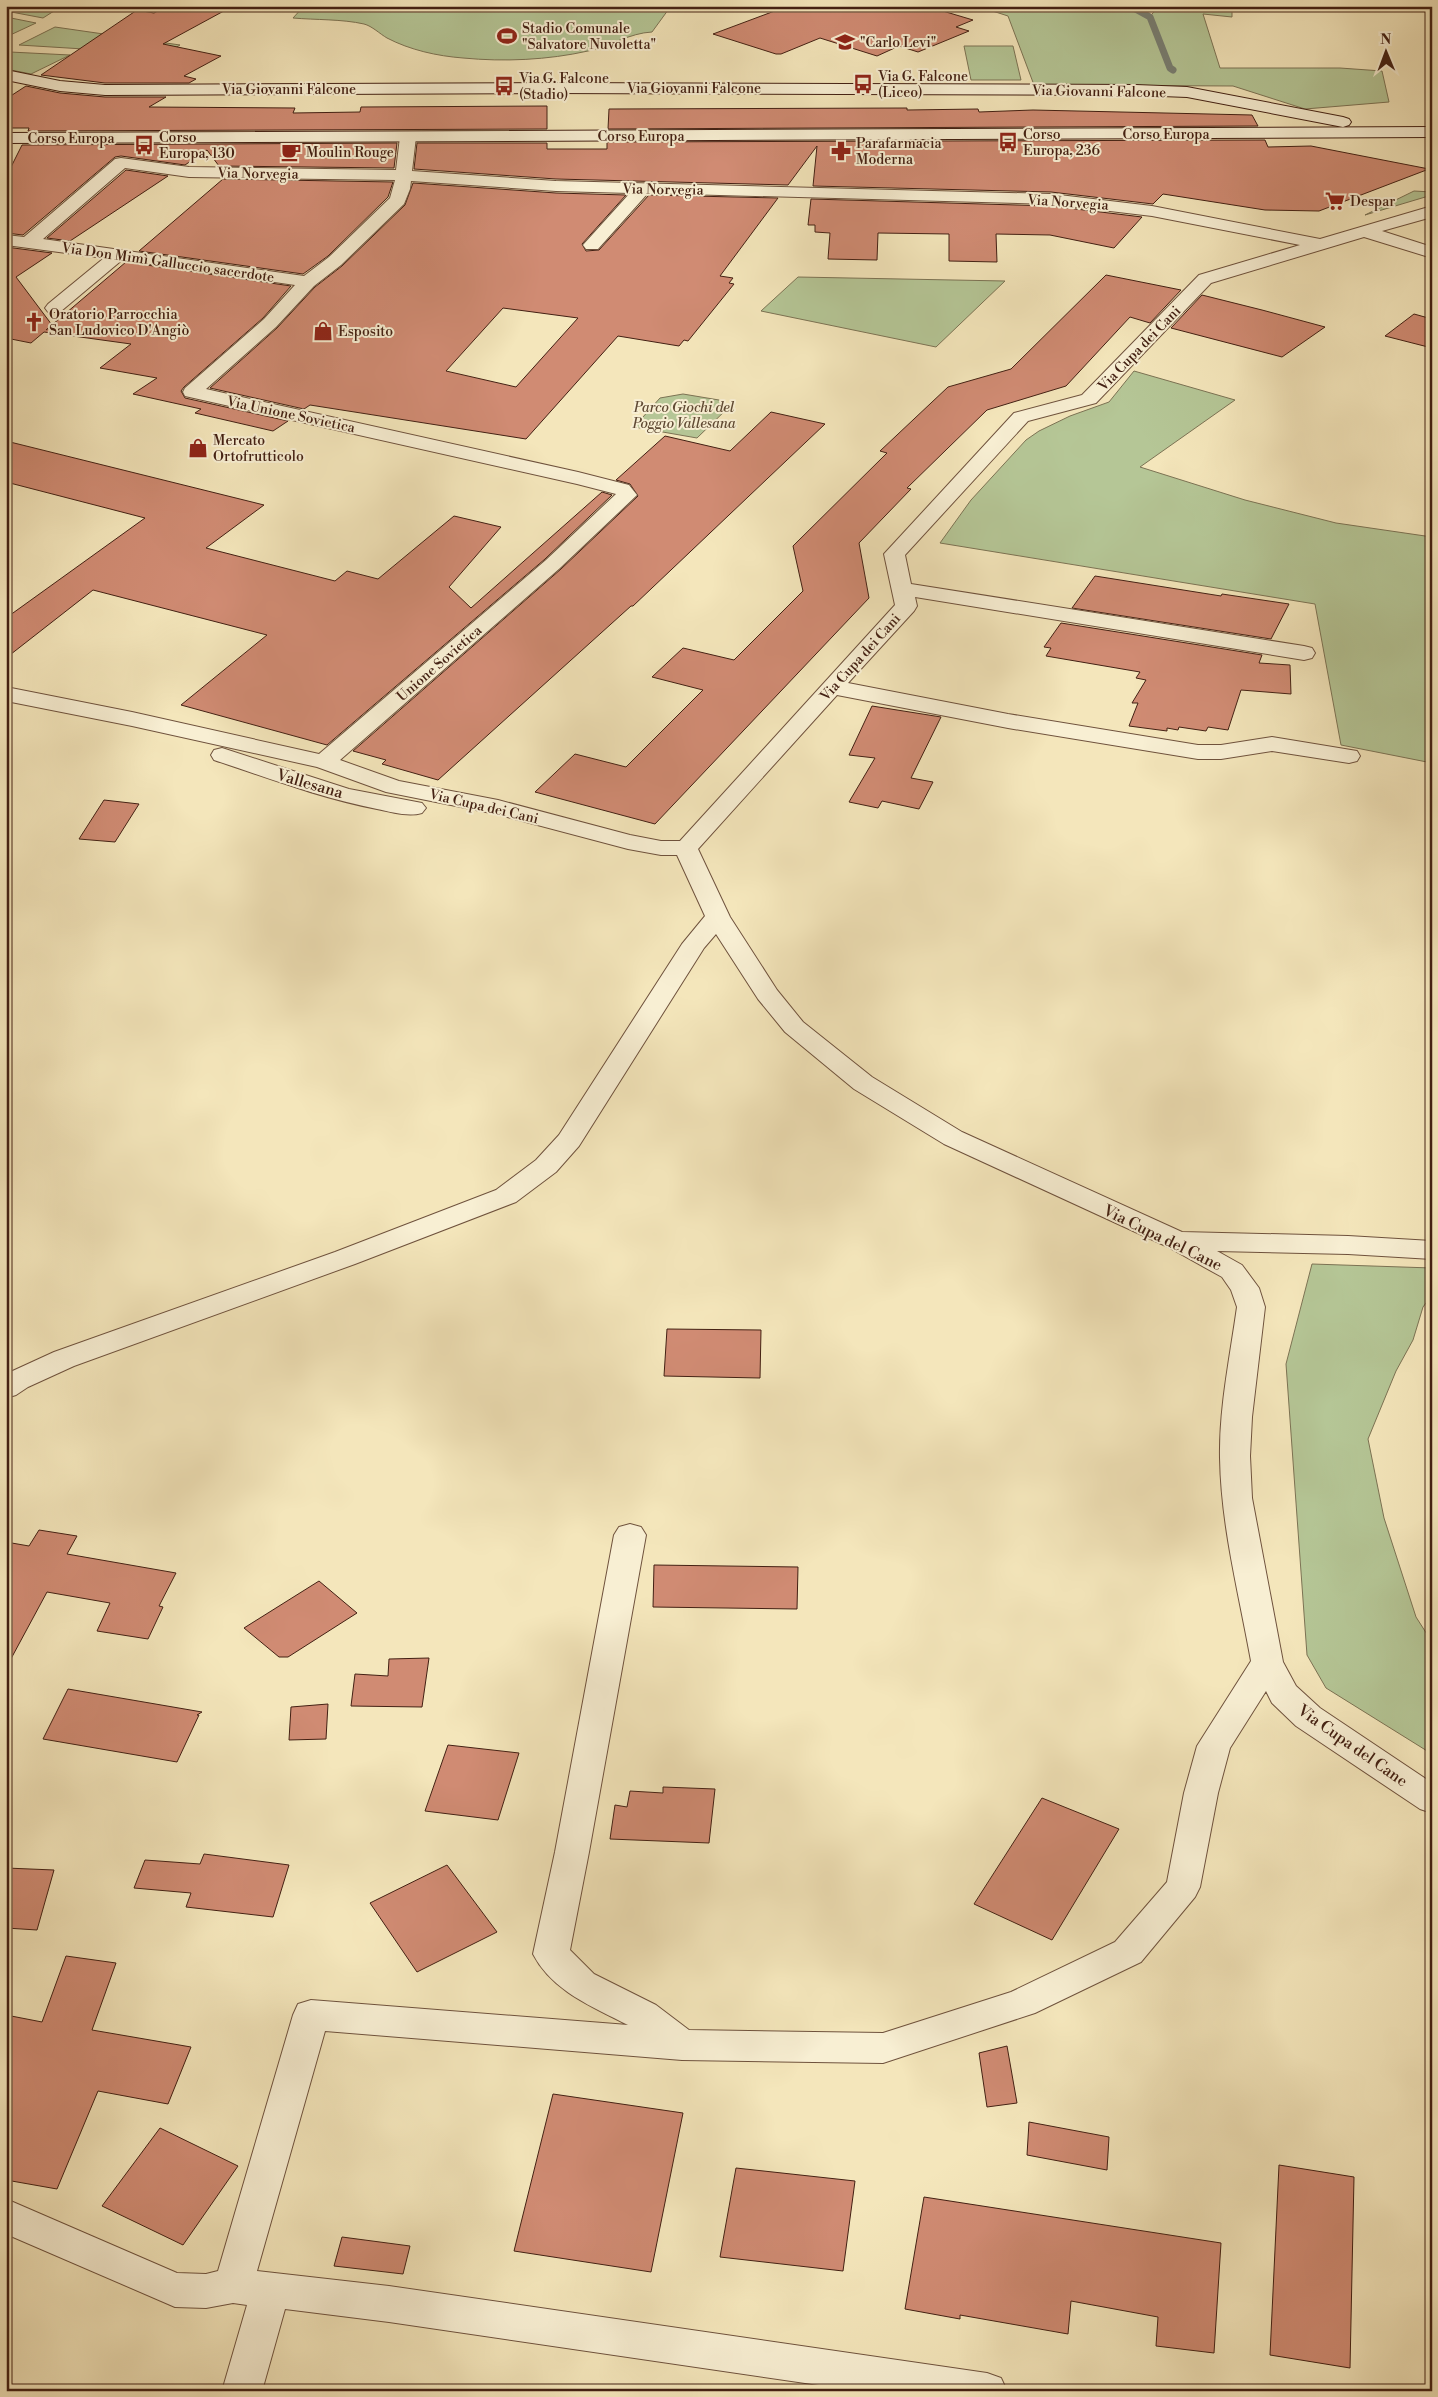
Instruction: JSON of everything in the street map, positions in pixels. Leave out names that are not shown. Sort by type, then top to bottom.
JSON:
[{"type":"street","name":"Via Giovanni Falcone","points":[[6,75],[60,86],[105,90],[789,88],[1187,92],[1332,119],[1379,132]]},
{"type":"street","points":[[1259,105],[1280,114],[1288,122],[1287,128],[1276,133]]},
{"type":"street","name":"Corso Europa","points":[[6,138],[1432,132]]},
{"type":"street","name":"Via Unione Sovietica","points":[[408,137],[402,188],[398,200],[335,262],[308,282],[270,323],[192,392],[622,489],[628,495],[553,564]]},
{"type":"street","name":"Via Norvegia","points":[[28,243],[120,163],[189,172],[404,175],[556,186],[1051,199],[1091,202],[1324,245]]},
{"type":"street","points":[[592,245],[643,189]]},
{"type":"street","name":"Via Cupa dei Cani","points":[[324,762],[394,787],[498,807],[628,842],[661,848],[686,848],[906,606],[894,554],[1021,417],[1089,399],[1205,279],[1324,245],[1432,211]]},
{"type":"street","points":[[1366,232],[1432,253]]},
{"type":"street","name":"Via Don Mimì Galluccio sacerdote","points":[[6,240],[119,254],[308,282]]},
{"type":"street","points":[[54,308],[119,254]]},
{"type":"street","name":"Unione Sovietica","points":[[324,762],[553,564]]},
{"type":"street","points":[[902,589],[1304,653]]},
{"type":"street","points":[[832,687],[1008,721],[1198,752],[1221,752],[1272,744],[1349,756]]},
{"type":"street","points":[[6,694],[132,719]]},
{"type":"street","name":"Vallesana","points":[[132,719],[324,762]]},
{"type":"street","name":"Vallesana","points":[[132,719],[174,740],[296,780],[361,798],[403,806],[466,813],[518,824],[588,842],[630,856],[686,848]]},
{"type":"street","name":"Via Cupa del Cane","points":[[686,848],[718,917],[767,994],[794,1027],[863,1084],[952,1138],[1178,1241],[1232,1271],[1245,1288],[1251,1307],[1237,1417],[1236,1490],[1267,1662],[1284,1694],[1308,1717],[1432,1800]]},
{"type":"street","points":[[6,1388],[18,1380],[64,1359],[345,1258],[506,1196],[546,1166],[569,1140],[694,944],[718,917]]},
{"type":"street","points":[[1178,1241],[1348,1245],[1432,1250]]},
{"type":"street","points":[[630,1535],[572,1852],[550,1954],[581,1984],[643,2016],[682,2045]]},
{"type":"street","points":[[233,2286],[310,2015],[682,2045],[883,2048],[1022,2003],[1128,1952],[1183,1887],[1201,1793],[1214,1746],[1267,1662]]},
{"type":"street","points":[[6,2216],[174,2290],[206,2292],[233,2286],[389,2304],[987,2391]]},
{"type":"street","points":[[242,2391],[271,2290]]},
{"type":"green space","points":[[6,6],[28,6],[54,11],[43,18],[6,11]]},
{"type":"green space","name":"Stadio Comunale \"Salvatore Nuvoletta\"","points":[[304,6],[671,6],[652,32],[573,54],[510,60],[434,54],[396,42],[364,24],[338,20],[293,18]]},
{"type":"green space","points":[[977,6],[1130,6],[1150,16],[1160,6],[1232,6],[1232,17],[1203,14],[1220,68],[1340,68],[1382,71],[1389,102],[1305,109],[1233,86],[1034,85],[1008,16]]},
{"type":"green space","points":[[6,17],[36,23],[6,37]]},
{"type":"green space","points":[[55,27],[180,45],[165,54],[19,45]]},
{"type":"green space","points":[[964,46],[1013,46],[1021,80],[971,80]]},
{"type":"green space","points":[[10,52],[70,55],[31,74],[6,69],[6,54]]},
{"type":"green space","points":[[1414,191],[1432,192],[1432,195],[1365,215]]},
{"type":"green space","points":[[798,277],[1005,281],[936,347],[761,311]]},
{"type":"green space","points":[[1134,371],[1235,400],[1140,467],[1245,500],[1336,523],[1432,537],[1432,763],[1341,745],[1315,604],[940,543],[971,500],[1026,440],[1039,431],[1070,416],[1109,402]]},
{"type":"green space","name":"Parco Giochi del Poggio Vallesana","points":[[683,394],[719,400],[729,407],[697,438],[634,427],[660,398]]},
{"type":"green space","points":[[1312,1264],[1432,1268],[1432,1295],[1423,1307],[1413,1340],[1396,1371],[1368,1439],[1384,1518],[1416,1617],[1432,1642],[1432,1754],[1326,1688],[1307,1655],[1286,1364]]},
{"type":"building","points":[[167,6],[233,6],[163,44],[221,56],[184,76],[196,79],[189,83],[105,83],[41,75],[137,10],[154,13]]},
{"type":"building","points":[[788,6],[926,6],[973,20],[956,27],[969,31],[918,52],[899,46],[877,56],[820,38],[781,54],[776,54],[713,34]]},
{"type":"building","points":[[26,86],[60,93],[105,97],[166,97],[149,107],[295,108],[293,113],[360,112],[361,107],[547,106],[547,129],[28,131],[29,128],[6,128],[6,99]]},
{"type":"building","points":[[907,108],[907,110],[978,109],[979,112],[1033,110],[1252,115],[1258,126],[608,129],[609,109]]},
{"type":"building","points":[[1265,140],[1268,147],[1311,146],[1429,169],[1319,211],[1265,210],[1163,194],[1153,204],[1051,192],[813,186],[817,146],[788,185],[556,179],[414,169],[417,143],[547,143],[547,149],[607,149],[607,142]]},
{"type":"building","points":[[397,143],[394,168],[219,166],[207,150],[185,165],[121,156],[115,157],[23,235],[6,233],[6,177],[22,145]]},
{"type":"building","points":[[126,170],[168,176],[70,241],[47,238]]},
{"type":"building","points":[[223,179],[393,182],[388,197],[328,256],[303,274],[139,251]]},
{"type":"building","points":[[413,183],[556,193],[626,195],[582,244],[586,251],[599,250],[649,195],[778,198],[720,276],[733,278],[729,283],[734,284],[688,341],[684,340],[679,346],[618,336],[526,439],[310,405],[304,409],[210,388],[277,328],[315,287],[342,266],[405,205]],"holes":[[[503,308],[578,318],[516,387],[446,371]]]},
{"type":"building","points":[[811,199],[1051,206],[1142,217],[1114,248],[1050,235],[996,234],[997,262],[949,261],[949,234],[878,233],[877,260],[828,259],[830,233],[815,232],[815,225],[808,225]]},
{"type":"building","points":[[6,247],[52,253],[16,277],[52,325],[126,262],[291,286],[263,318],[181,391],[185,398],[288,421],[273,431],[195,413],[201,409],[133,394],[157,378],[100,368],[131,344],[44,332],[31,343],[6,338]]},
{"type":"building","points":[[1106,275],[1181,290],[1150,323],[1130,317],[1066,386],[987,410],[907,488],[911,489],[859,543],[869,598],[655,824],[535,792],[575,754],[626,767],[703,690],[652,677],[683,648],[734,660],[803,591],[793,546],[887,453],[880,451],[948,387],[1011,369]]},
{"type":"building","points":[[1202,295],[1325,327],[1282,357],[1171,328]]},
{"type":"building","points":[[1414,314],[1432,319],[1432,348],[1385,336]]},
{"type":"building","points":[[771,412],[825,424],[633,606],[438,780],[382,764],[386,760],[353,751],[561,569],[638,496],[630,484],[616,480],[665,436],[730,451]]},
{"type":"building","points":[[6,441],[264,505],[206,548],[335,581],[347,571],[378,579],[454,516],[501,527],[449,587],[471,608],[602,492],[612,495],[545,559],[327,745],[181,705],[267,635],[93,590],[6,658],[6,618],[145,518],[6,482]]},
{"type":"building","points":[[1095,576],[1221,596],[1222,594],[1289,604],[1271,639],[1072,608]]},
{"type":"building","points":[[1061,623],[1262,655],[1259,663],[1290,665],[1291,694],[1241,690],[1228,730],[1208,727],[1206,731],[1179,727],[1178,730],[1167,728],[1167,731],[1129,726],[1138,703],[1132,703],[1146,680],[1136,678],[1140,672],[1046,656],[1051,648],[1044,647]]},
{"type":"building","points":[[872,706],[941,717],[911,778],[933,782],[919,809],[882,801],[878,808],[849,802],[875,758],[849,755]]},
{"type":"building","points":[[104,800],[139,804],[115,842],[79,839]]},
{"type":"building","points":[[667,1329],[761,1330],[760,1378],[664,1376]]},
{"type":"building","points":[[39,1530],[77,1536],[67,1554],[176,1573],[159,1606],[163,1607],[148,1639],[97,1631],[110,1603],[47,1592],[6,1668],[6,1542],[29,1546]]},
{"type":"building","points":[[654,1565],[798,1567],[797,1609],[653,1607]]},
{"type":"building","points":[[319,1581],[357,1613],[288,1657],[279,1657],[244,1628]]},
{"type":"building","points":[[429,1658],[422,1707],[351,1706],[355,1674],[388,1676],[389,1659]]},
{"type":"building","points":[[68,1689],[202,1712],[197,1715],[199,1715],[177,1762],[43,1739]]},
{"type":"building","points":[[328,1704],[326,1739],[289,1740],[291,1707]]},
{"type":"building","points":[[448,1745],[519,1753],[498,1820],[425,1811]]},
{"type":"building","points":[[663,1787],[715,1789],[709,1843],[610,1839],[615,1805],[627,1807],[630,1791],[663,1793]]},
{"type":"building","points":[[1042,1798],[1119,1829],[1052,1940],[974,1904]]},
{"type":"building","points":[[204,1854],[289,1865],[273,1917],[186,1907],[191,1893],[134,1888],[145,1860],[200,1864]]},
{"type":"building","points":[[447,1865],[497,1932],[417,1972],[370,1903]]},
{"type":"building","points":[[6,1868],[54,1870],[37,1930],[6,1928]]},
{"type":"building","points":[[66,1956],[116,1963],[92,2030],[191,2047],[168,2104],[98,2091],[57,2189],[6,2180],[6,2015],[42,2022]]},
{"type":"building","points":[[1007,2046],[1017,2103],[987,2107],[979,2053]]},
{"type":"building","points":[[553,2094],[683,2113],[651,2272],[514,2251]]},
{"type":"building","points":[[1029,2122],[1109,2137],[1107,2170],[1027,2155]]},
{"type":"building","points":[[160,2128],[238,2166],[183,2245],[102,2206]]},
{"type":"building","points":[[1279,2165],[1354,2177],[1350,2368],[1270,2355]]},
{"type":"building","points":[[736,2168],[855,2181],[843,2271],[720,2257]]},
{"type":"building","points":[[924,2197],[1221,2243],[1214,2353],[1156,2346],[1158,2317],[1071,2301],[1068,2334],[960,2315],[960,2319],[905,2309]]},
{"type":"building","points":[[342,2237],[410,2246],[403,2274],[334,2266]]},
{"type":"waterway","points":[[1130,6],[1150,17],[1170,68],[1173,70]]},
{"type":"place","name":"Stadio Comunale \"Salvatore Nuvoletta\"","points":[[507,36]]},
{"type":"place","name":"\"Carlo Levi\"","points":[[845,42]]},
{"type":"place","name":"Via G. Falcone (Liceo)","points":[[863,84]]},
{"type":"place","name":"Via G. Falcone (Stadio)","points":[[504,86]]},
{"type":"place","name":"Corso Europa, 236","points":[[1008,142]]},
{"type":"place","name":"Corso Europa, 130","points":[[144,145]]},
{"type":"place","name":"Parafarmacia Moderna","points":[[841,151]]},
{"type":"place","name":"Moulin Rouge","points":[[291,152]]},
{"type":"place","name":"Despar","points":[[1335,201]]},
{"type":"place","name":"Oratorio Parrocchia San Ludovico D'Angiò","points":[[34,322]]},
{"type":"place","name":"Esposito","points":[[323,331]]},
{"type":"place","name":"Mercato Ortofrutticolo","points":[[198,448]]}]
